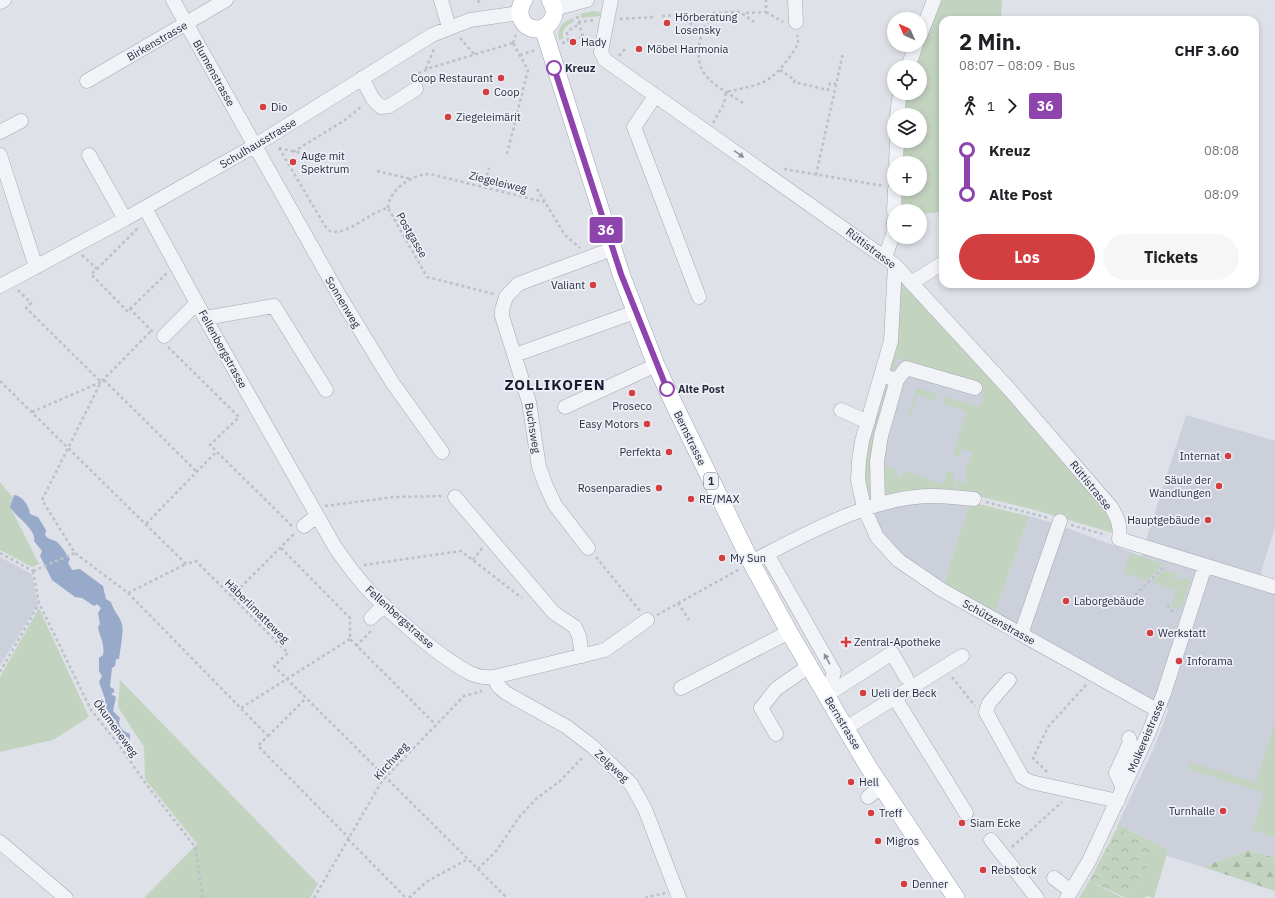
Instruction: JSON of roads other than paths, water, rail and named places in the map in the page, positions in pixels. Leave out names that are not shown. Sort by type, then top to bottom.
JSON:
[{"type":"main road","points":[[522,6],[522,20],[527,26],[535,29],[542,28],[553,18],[552,4]]},
{"type":"main road","name":"Bernstrasse","points":[[542,28],[612,249],[656,365],[751,562],[788,630],[846,728],[950,896]]},
{"type":"street","points":[[0,2],[4,0]]},
{"type":"street","name":"Blumenstrasse","points":[[173,0],[254,146]]},
{"type":"street","name":"Birkenstrasse","points":[[87,81],[226,0]]},
{"type":"street","points":[[442,0],[449,27]]},
{"type":"street","points":[[552,4],[587,0]]},
{"type":"street","name":"Rüttistrasse","points":[[611,0],[601,55],[609,63],[890,261],[1052,437],[1111,507],[1120,527],[1119,539],[1205,566]]},
{"type":"street","points":[[792,26],[795,0]]},
{"type":"street","points":[[927,18],[934,0]]},
{"type":"street","name":"Schulhausstrasse","points":[[0,286],[145,208],[254,146],[415,45],[449,27],[522,6]]},
{"type":"street","points":[[362,78],[373,99],[377,104],[384,107],[413,83]]},
{"type":"street","points":[[655,96],[634,127],[699,297]]},
{"type":"street","points":[[0,132],[21,121]]},
{"type":"street","name":"Sonnenweg","points":[[254,146],[340,297],[392,382],[442,452]]},
{"type":"street","points":[[89,154],[125,219]]},
{"type":"street","points":[[0,155],[36,267]]},
{"type":"street","name":"Fellenbergstrasse","points":[[145,208],[205,318],[315,512],[349,567],[384,605],[431,645],[470,672],[496,682],[605,650],[647,620]]},
{"type":"street","name":"Schützenstrasse","points":[[893,244],[890,261],[891,341],[861,448],[858,471],[864,508],[878,537],[890,552],[903,564],[942,590],[1157,710]]},
{"type":"street","name":"Buchsweg","points":[[588,548],[555,505],[542,477],[529,402],[502,316],[502,310],[506,297],[518,284],[612,249]]},
{"type":"street","points":[[911,283],[939,266]]},
{"type":"street","points":[[159,336],[197,302]]},
{"type":"street","points":[[205,318],[274,306],[326,390]]},
{"type":"street","points":[[515,355],[635,312]]},
{"type":"street","points":[[565,408],[656,365]]},
{"type":"street","points":[[878,504],[877,461],[881,436],[897,380],[906,368],[975,388]]},
{"type":"street","points":[[881,375],[897,380]]},
{"type":"street","points":[[841,410],[868,422]]},
{"type":"street","points":[[751,562],[864,508],[878,504],[934,496],[974,499]]},
{"type":"street","points":[[455,497],[554,613],[575,627],[579,636],[582,656]]},
{"type":"street","points":[[304,526],[315,512]]},
{"type":"street","points":[[1020,634],[1060,521]]},
{"type":"street","points":[[767,554],[834,672],[827,696]]},
{"type":"street","points":[[1205,566],[1275,587]]},
{"type":"street","name":"Molkereistrasse","points":[[1069,895],[1089,861],[1121,795],[1157,710],[1205,566]]},
{"type":"street","points":[[371,625],[384,605]]},
{"type":"street","points":[[681,688],[788,630],[804,619]]},
{"type":"street","points":[[827,696],[892,654],[906,677]]},
{"type":"street","points":[[846,728],[962,656]]},
{"type":"street","points":[[776,734],[761,708],[776,689],[809,666]]},
{"type":"street","points":[[1009,680],[989,702],[986,712],[1020,774],[1031,782],[1074,790],[1121,795],[1116,773],[1130,742],[1129,738]]},
{"type":"street","name":"Zelgweg","points":[[496,682],[506,693],[567,727],[593,748],[613,768],[628,780],[635,789],[645,809],[678,894]]},
{"type":"street","points":[[895,698],[966,813]]},
{"type":"street","points":[[868,797],[882,786]]},
{"type":"street","points":[[991,840],[1036,898]]},
{"type":"street","points":[[0,842],[66,898]]},
{"type":"street","points":[[1054,878],[1069,895]]},
{"type":"water","points":[[14,495],[20,497],[25,502],[30,514],[38,517],[46,530],[46,537],[57,542],[61,546],[70,559],[68,563],[72,570],[80,569],[103,586],[106,599],[111,602],[121,621],[123,632],[119,659],[116,659],[115,666],[112,668],[110,687],[114,689],[114,692],[111,694],[116,697],[113,711],[120,718],[119,724],[121,728],[130,734],[130,741],[128,737],[124,738],[117,727],[116,720],[111,718],[107,713],[105,706],[107,704],[104,702],[105,699],[99,682],[102,676],[99,671],[99,658],[103,655],[103,644],[98,627],[100,624],[98,613],[101,608],[97,604],[94,606],[82,598],[75,597],[52,580],[40,556],[42,551],[34,541],[32,532],[10,507]]},
{"type":"place","name":"Hörberatung Losensky","points":[[667,23]]},
{"type":"place","name":"Hady","points":[[573,42]]},
{"type":"place","name":"Möbel Harmonia","points":[[639,49]]},
{"type":"place","name":"Kreuz","points":[[554,68]]},
{"type":"place","name":"Coop Restaurant","points":[[501,78]]},
{"type":"place","name":"Coop","points":[[486,92]]},
{"type":"place","name":"Dio","points":[[263,107]]},
{"type":"place","name":"Ziegeleimärit","points":[[448,117]]},
{"type":"place","name":"Auge mit Spektrum","points":[[293,162]]},
{"type":"place","name":"Valiant","points":[[593,285]]},
{"type":"place","name":"Alte Post","points":[[667,389]]},
{"type":"place","name":"Proseco","points":[[632,393]]},
{"type":"place","name":"Easy Motors","points":[[647,424]]},
{"type":"place","name":"Perfekta","points":[[669,452]]},
{"type":"place","name":"Internat","points":[[1228,456]]},
{"type":"place","name":"Säule der Wandlungen","points":[[1219,486]]},
{"type":"place","name":"Rosenparadies","points":[[659,488]]},
{"type":"place","name":"RE/MAX","points":[[691,499]]},
{"type":"place","name":"Hauptgebäude","points":[[1208,520]]},
{"type":"place","name":"My Sun","points":[[722,558]]},
{"type":"place","name":"Laborgebäude","points":[[1066,601]]},
{"type":"place","name":"Werkstatt","points":[[1150,633]]},
{"type":"place","name":"Zentral-Apotheke","points":[[846,642]]},
{"type":"place","name":"Inforama","points":[[1179,661]]},
{"type":"place","name":"Ueli der Beck","points":[[863,693]]},
{"type":"place","name":"Hell","points":[[851,782]]},
{"type":"place","name":"Turnhalle","points":[[1223,811]]},
{"type":"place","name":"Treff","points":[[871,813]]},
{"type":"place","name":"Siam Ecke","points":[[962,823]]},
{"type":"place","name":"Migros","points":[[878,841]]},
{"type":"place","name":"Rebstock","points":[[983,870]]},
{"type":"place","name":"Denner","points":[[904,884]]},
{"type":"district","name":"ZOLLIKOFEN","points":[[555,385]]}]
